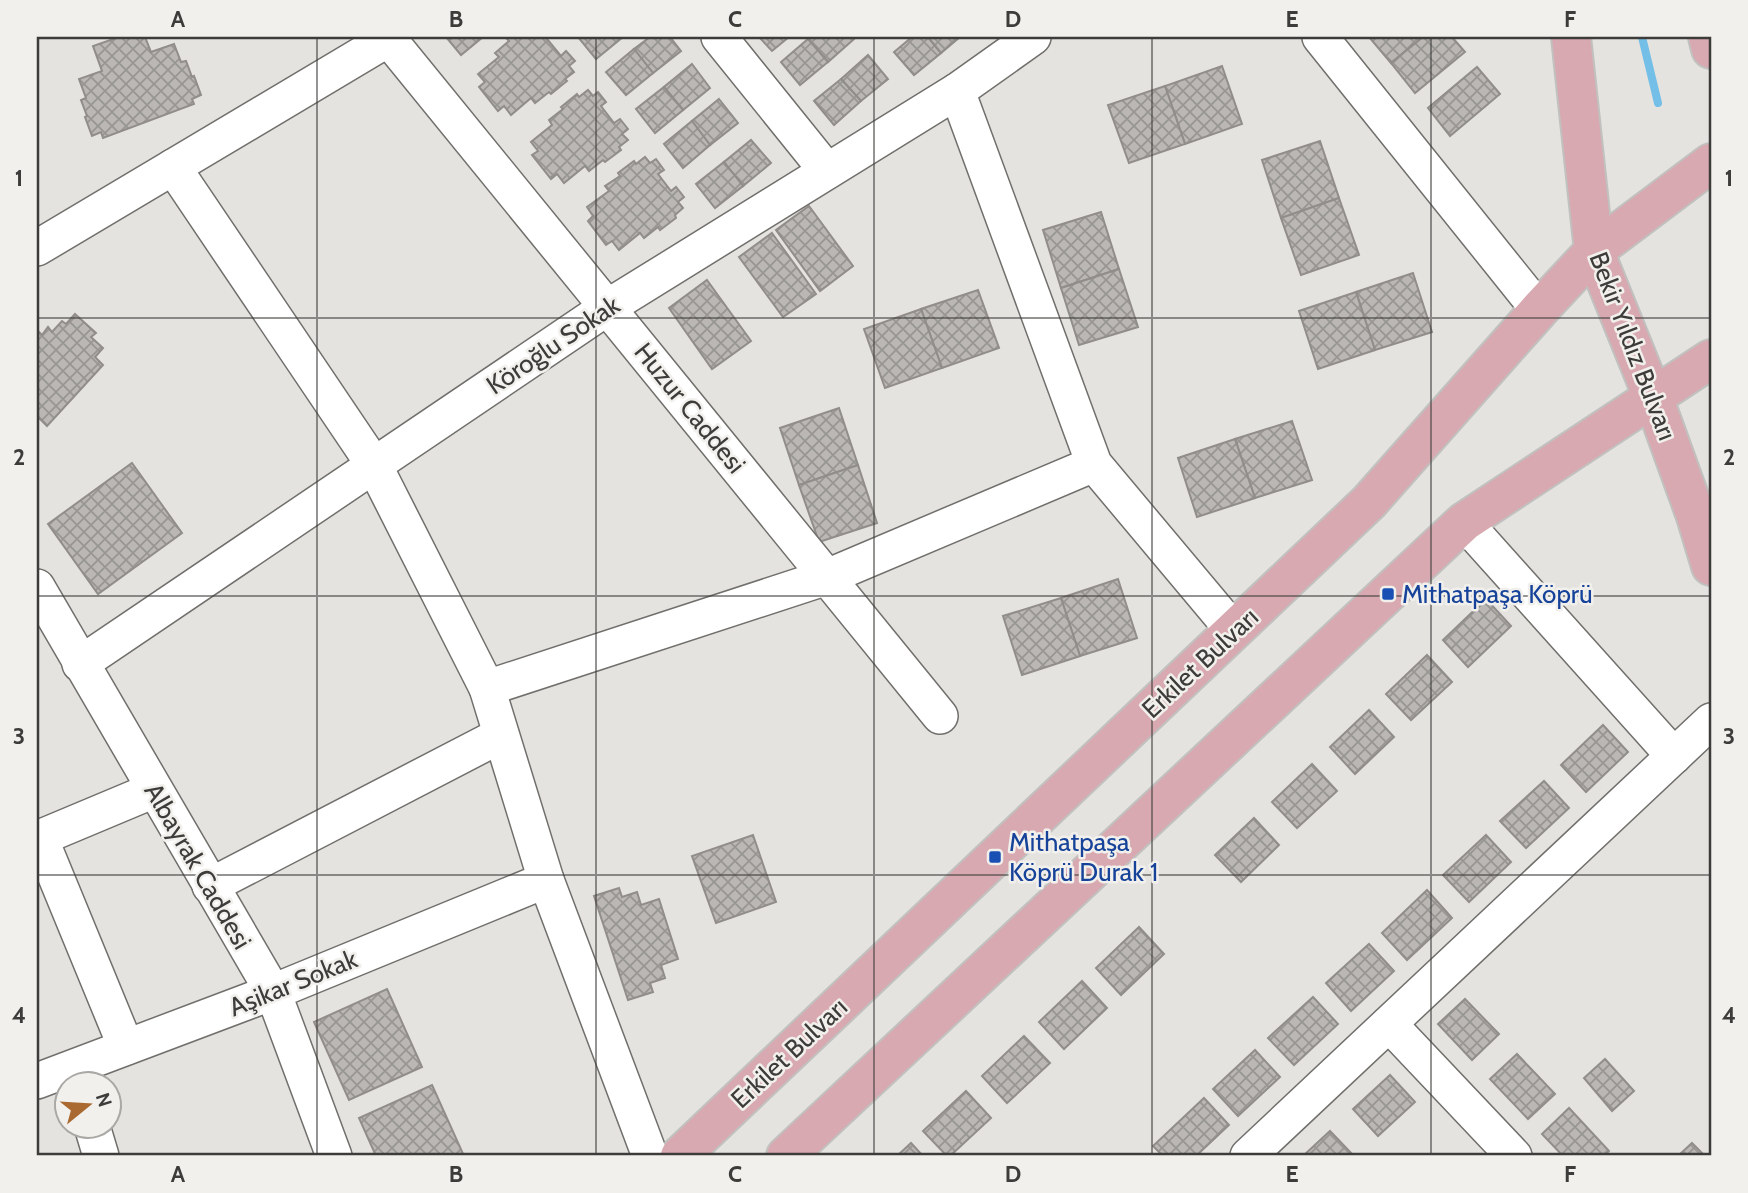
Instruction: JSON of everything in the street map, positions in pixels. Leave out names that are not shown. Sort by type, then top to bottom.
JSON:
[{"type":"main road","name":"Bekir Yıldız Bulvarı","points":[[1571,37],[1594,251],[1653,397],[1711,566]]},
{"type":"main road","points":[[1708,37],[1711,49]]},
{"type":"main road","name":"Erkilet Bulvarı","points":[[680,1156],[1369,502],[1594,251],[1711,163]]},
{"type":"main road","points":[[786,1156],[1464,522],[1711,359]]},
{"type":"street","points":[[719,37],[827,171]]},
{"type":"street","points":[[1320,37],[1539,310]]},
{"type":"street","points":[[37,248],[387,38]]},
{"type":"street","name":"Huzur Caddesi","points":[[387,38],[940,716]]},
{"type":"street","name":"Köroğlu Sokak","points":[[80,664],[608,307],[957,91],[1024,39]]},
{"type":"street","points":[[957,91],[1094,464],[1234,631]]},
{"type":"street","points":[[173,167],[374,465],[487,688],[546,880],[650,1156]]},
{"type":"street","points":[[487,688],[827,577],[1094,464]]},
{"type":"street","points":[[1464,522],[1674,756]]},
{"type":"street","name":"Albayrak Caddesi","points":[[37,587],[273,992],[334,1156]]},
{"type":"street","points":[[1248,1156],[1711,721]]},
{"type":"street","points":[[210,886],[501,735]]},
{"type":"street","points":[[127,1047],[38,838],[154,790]]},
{"type":"street","name":"Aşikar Sokak","points":[[86,1070],[127,1047],[273,992],[546,880]]},
{"type":"street","points":[[1389,1024],[1514,1156]]},
{"type":"building","points":[[119,37],[145,37],[151,52],[174,44],[181,62],[186,61],[192,77],[194,76],[201,95],[192,99],[194,104],[103,138],[101,132],[92,136],[81,100],[86,98],[79,79],[102,71],[93,46]]},
{"type":"building","points":[[446,37],[483,37],[461,55]]},
{"type":"building","points":[[510,37],[549,37],[547,39],[561,56],[566,51],[575,61],[569,66],[574,72],[565,79],[567,81],[535,103],[531,98],[511,115],[504,106],[498,111],[479,87],[485,82],[478,74],[499,57],[495,53]]},
{"type":"building","points":[[578,37],[623,37],[596,59]]},
{"type":"building","points":[[650,37],[670,37],[681,51],[653,73],[634,49]]},
{"type":"building","points":[[759,37],[789,37],[772,51]]},
{"type":"building","points":[[912,37],[928,37],[941,53],[914,75],[894,52]]},
{"type":"building","points":[[928,37],[960,37],[941,53]]},
{"type":"building","points":[[1369,37],[1423,37],[1391,63]]},
{"type":"building","points":[[1423,37],[1452,37],[1465,52],[1415,93],[1391,63]]},
{"type":"building","points":[[808,39],[854,39],[828,62]]},
{"type":"building","points":[[808,39],[828,62],[800,85],[781,62]]},
{"type":"building","points":[[634,49],[653,73],[626,95],[606,72]]},
{"type":"building","points":[[868,55],[888,79],[861,101],[841,79]]},
{"type":"building","points":[[692,64],[710,88],[683,110],[664,87]]},
{"type":"building","points":[[1222,66],[1242,124],[1185,144],[1165,86]]},
{"type":"building","points":[[1477,67],[1500,94],[1450,136],[1428,108]]},
{"type":"building","points":[[841,79],[861,101],[834,125],[814,101]]},
{"type":"building","points":[[1165,86],[1185,144],[1129,163],[1108,105]]},
{"type":"building","points":[[664,87],[683,110],[655,133],[636,109]]},
{"type":"building","points":[[588,90],[593,96],[598,92],[606,102],[601,106],[614,123],[620,119],[628,129],[622,134],[628,140],[619,147],[621,150],[589,171],[585,166],[564,183],[557,174],[551,179],[532,155],[538,151],[531,142],[552,125],[549,120],[563,109],[561,107],[577,94],[579,97]]},
{"type":"building","points":[[719,99],[738,123],[710,145],[692,121]]},
{"type":"building","points":[[692,121],[710,145],[683,168],[664,144]]},
{"type":"building","points":[[751,140],[771,163],[743,186],[724,162]]},
{"type":"building","points":[[1320,141],[1339,198],[1281,218],[1262,160]]},
{"type":"building","points":[[645,157],[650,163],[656,159],[664,170],[658,174],[671,191],[676,187],[684,197],[678,202],[683,208],[675,215],[676,218],[660,230],[658,227],[644,238],[640,233],[619,250],[612,241],[606,245],[588,221],[593,216],[587,207],[609,191],[605,186],[620,176],[618,173],[634,161],[636,164]]},
{"type":"building","points":[[724,162],[743,186],[715,208],[696,184]]},
{"type":"building","points":[[1339,198],[1359,255],[1301,275],[1281,218]]},
{"type":"building","points":[[809,206],[853,266],[820,291],[776,230]]},
{"type":"building","points":[[1101,212],[1119,269],[1061,288],[1043,230]]},
{"type":"building","points":[[772,233],[816,294],[783,317],[739,257]]},
{"type":"building","points":[[1119,269],[1138,327],[1079,345],[1061,288]]},
{"type":"building","points":[[1413,273],[1432,332],[1375,350],[1356,292]]},
{"type":"building","points":[[707,280],[751,341],[712,369],[669,308]]},
{"type":"building","points":[[978,290],[999,348],[942,368],[921,309]]},
{"type":"building","points":[[1356,292],[1375,350],[1318,369],[1299,311]]},
{"type":"building","points":[[921,309],[942,368],[885,388],[864,329]]},
{"type":"building","points":[[75,314],[96,333],[91,337],[103,348],[95,357],[103,365],[47,426],[39,418],[37,420],[37,330],[42,335],[48,327],[52,332],[62,321],[66,324]]},
{"type":"building","points":[[839,408],[858,465],[799,485],[780,428]]},
{"type":"building","points":[[1292,421],[1312,480],[1255,498],[1235,439]]},
{"type":"building","points":[[1235,439],[1255,498],[1197,517],[1178,458]]},
{"type":"building","points":[[132,463],[182,533],[98,594],[48,524]]},
{"type":"building","points":[[858,465],[877,523],[819,542],[799,485]]},
{"type":"building","points":[[1118,579],[1137,638],[1080,656],[1061,598]]},
{"type":"building","points":[[1061,598],[1080,656],[1022,675],[1003,616]]},
{"type":"building","points":[[1486,599],[1511,626],[1468,667],[1443,640]]},
{"type":"building","points":[[1427,655],[1452,682],[1411,720],[1386,694]]},
{"type":"building","points":[[1369,710],[1394,737],[1355,774],[1330,747]]},
{"type":"building","points":[[1603,725],[1628,752],[1586,792],[1561,765]]},
{"type":"building","points":[[1312,764],[1337,791],[1297,828],[1272,802]]},
{"type":"building","points":[[1544,781],[1569,808],[1526,848],[1500,821]]},
{"type":"building","points":[[1254,818],[1279,845],[1241,882],[1215,855]]},
{"type":"building","points":[[753,835],[776,902],[716,923],[692,856]]},
{"type":"building","points":[[1486,835],[1511,862],[1469,902],[1443,875]]},
{"type":"building","points":[[619,888],[622,897],[637,892],[641,905],[659,899],[678,959],[661,965],[665,978],[650,983],[653,992],[628,1000],[594,896]]},
{"type":"building","points":[[1427,890],[1452,918],[1407,960],[1382,933]]},
{"type":"building","points":[[1139,927],[1164,954],[1121,995],[1096,968]]},
{"type":"building","points":[[1369,944],[1394,971],[1351,1011],[1326,983]]},
{"type":"building","points":[[1082,981],[1107,1008],[1064,1049],[1039,1022]]},
{"type":"building","points":[[387,989],[422,1067],[349,1100],[314,1022]]},
{"type":"building","points":[[1313,997],[1338,1024],[1294,1065],[1268,1038]]},
{"type":"building","points":[[1465,999],[1499,1034],[1472,1060],[1438,1024]]},
{"type":"building","points":[[1024,1036],[1050,1063],[1007,1103],[982,1076]]},
{"type":"building","points":[[1255,1050],[1280,1077],[1238,1116],[1213,1089]]},
{"type":"building","points":[[1517,1054],[1555,1094],[1528,1119],[1490,1079]]},
{"type":"building","points":[[1605,1059],[1634,1091],[1612,1111],[1584,1078]]},
{"type":"building","points":[[1390,1075],[1415,1102],[1378,1136],[1353,1109]]},
{"type":"building","points":[[432,1085],[464,1156],[376,1156],[359,1118]]},
{"type":"building","points":[[966,1091],[991,1118],[947,1156],[923,1131]]},
{"type":"building","points":[[1204,1098],[1229,1125],[1196,1156],[1163,1156],[1153,1146]]},
{"type":"building","points":[[1569,1108],[1609,1151],[1604,1156],[1563,1156],[1542,1134]]},
{"type":"building","points":[[1330,1131],[1354,1156],[1303,1156]]},
{"type":"building","points":[[911,1143],[923,1156],[897,1156]]},
{"type":"building","points":[[1692,1143],[1705,1156],[1678,1156]]},
{"type":"waterway","points":[[1642,37],[1658,103]]},
{"type":"place","name":"Mithatpaşa Köprü","points":[[1388,594]]},
{"type":"place","name":"Mithatpaşa Köprü Durak 1","points":[[995,857]]}]
